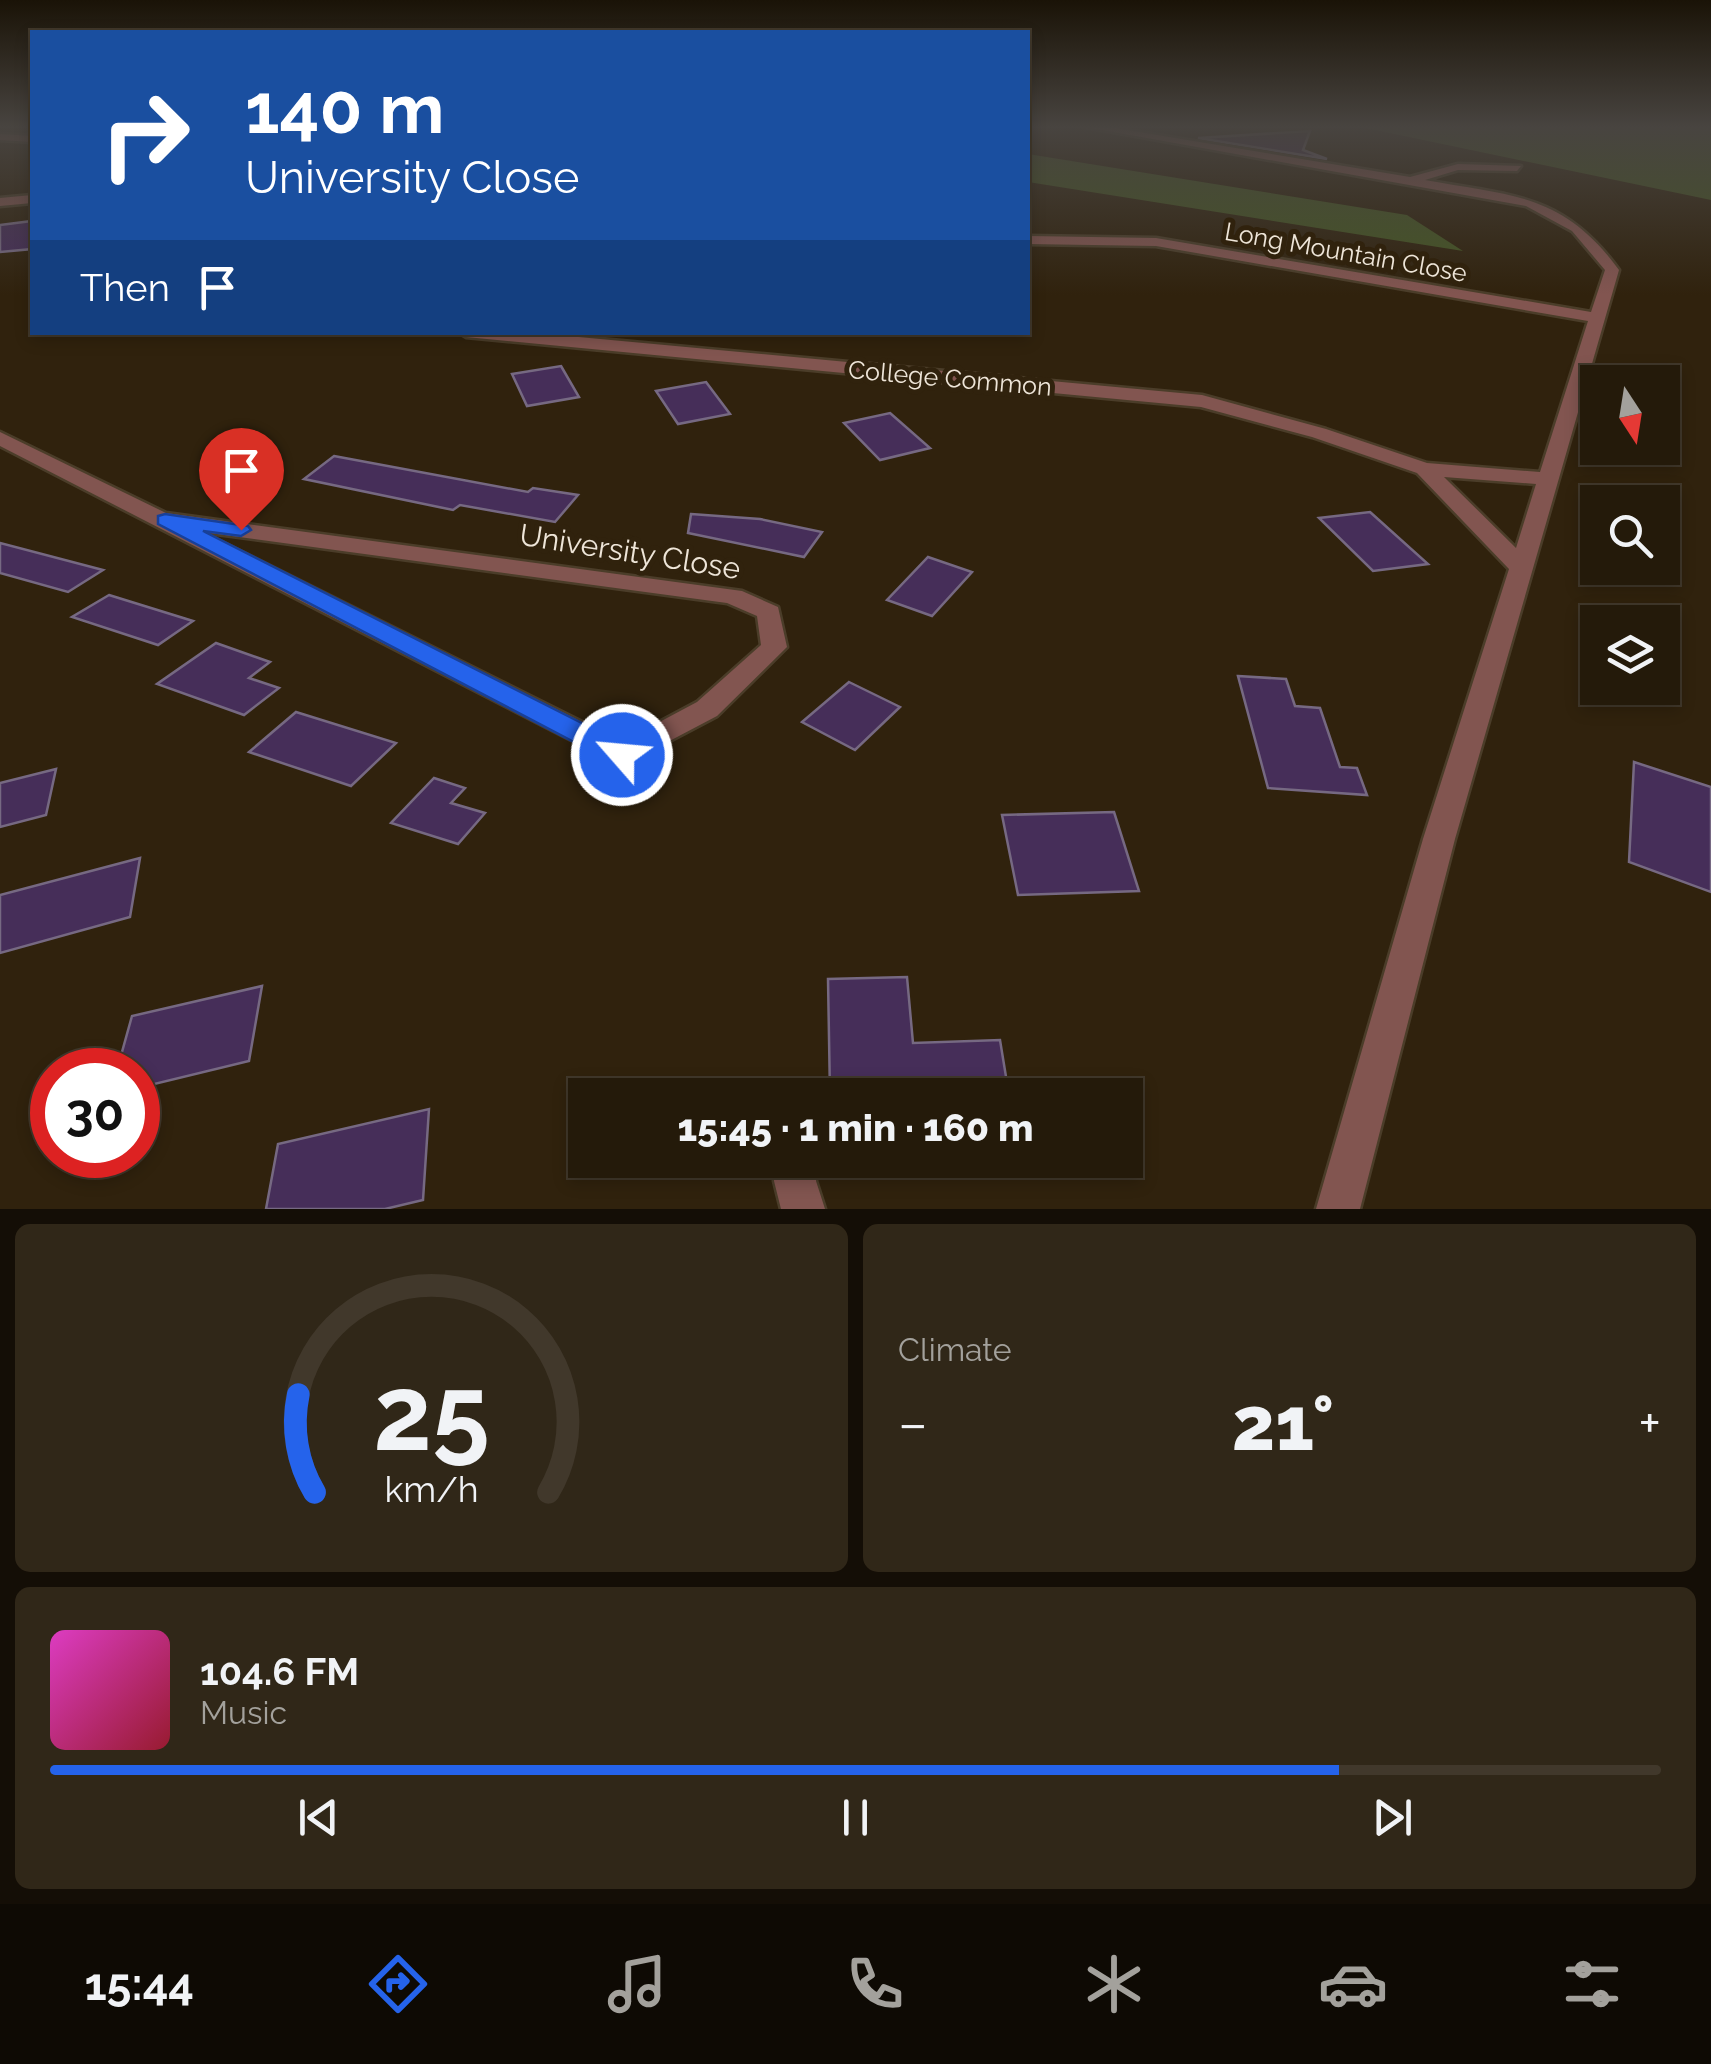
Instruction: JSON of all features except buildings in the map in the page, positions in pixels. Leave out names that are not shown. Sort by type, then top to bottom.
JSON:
[{"type":"street","points":[[1338,1209],[1440,840],[1612,270],[1580,228],[1564,216],[1530,203],[1423,182]]},
{"type":"street","points":[[0,202],[30,199]]},
{"type":"street","name":"Long Mountain Close","points":[[1030,240],[1156,242],[1597,318]]},
{"type":"street","name":"College Common","points":[[498,335],[1202,402],[1319,433],[1424,469],[1547,479]]},
{"type":"street","name":"University Close","points":[[0,438],[622,755],[707,709],[774,647],[769,612],[733,596],[165,520]]},
{"type":"street","name":"College Common","points":[[1424,469],[1522,568]]},
{"type":"street","points":[[795,1178],[803,1209]]},
{"type":"green space","points":[[1031,182],[1205,182],[1407,215],[1463,251]]},
{"type":"green space","points":[[1627,182],[1711,182],[1711,200]]},
{"type":"route","points":[[241,530],[165,520],[622,755]]}]
